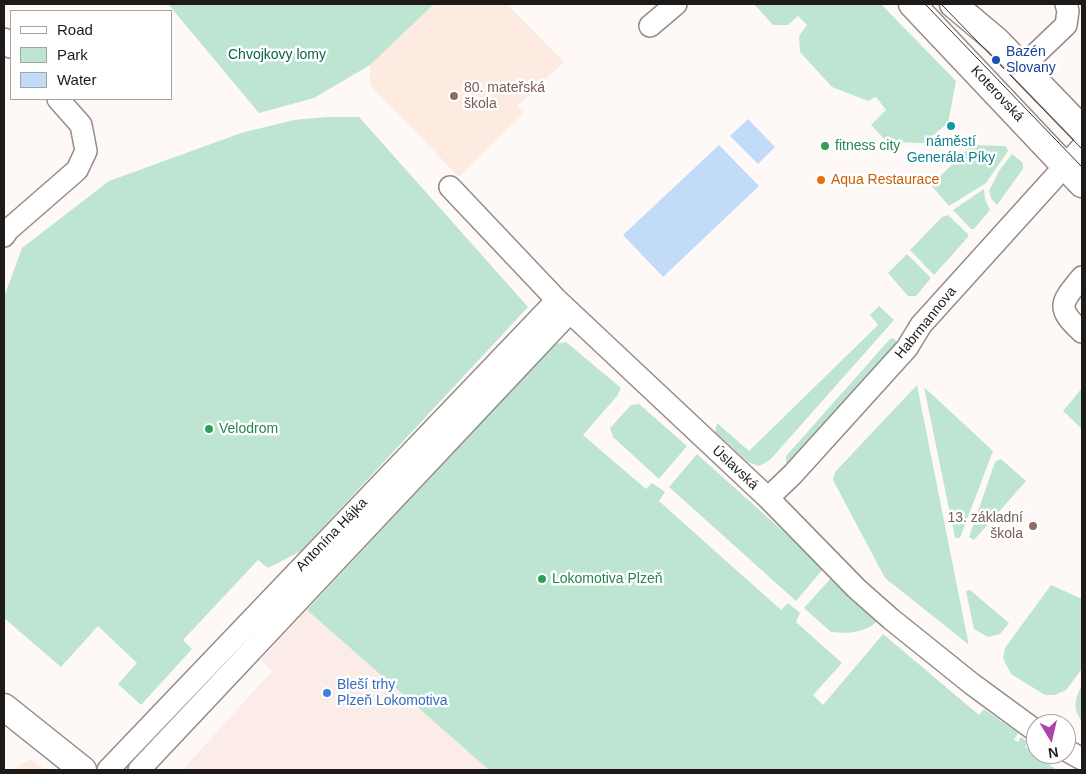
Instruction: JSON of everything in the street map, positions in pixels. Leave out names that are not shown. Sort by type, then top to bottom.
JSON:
[{"type":"street","points":[[650,26],[676,4]]},
{"type":"street","name":"Koterovská","points":[[912,4],[1073,175]]},
{"type":"street","points":[[953,4],[997,41],[1082,129]]},
{"type":"street","points":[[1022,66],[1066,25],[1068,11],[1066,4]]},
{"type":"street","points":[[4,236],[8,230],[77,170],[86,151],[81,125],[59,100]]},
{"type":"street","name":"Habrmannova","points":[[768,498],[793,474],[907,348],[921,325],[1073,175],[1082,147]]},
{"type":"street","name":"Úslavská","points":[[450,187],[564,306],[768,498],[890,619],[972,684],[1026,724]]},
{"type":"street","points":[[1082,277],[1067,296],[1064,304],[1067,318],[1082,332]]},
{"type":"street","name":"Antonína Hájka","points":[[108,770],[564,306]]},
{"type":"street","name":"Antonína Hájka","points":[[139,770],[564,306]]},
{"type":"street","points":[[4,707],[83,770]]},
{"type":"shaded area","name":"80. mateřská škola","points":[[434,4],[507,4],[564,62],[517,106],[524,113],[459,177],[370,85],[370,65]]},
{"type":"shaded area","name":"Bleší trhy Plzeň Lokomotiva","points":[[307,610],[489,770],[189,770],[185,767],[272,671],[261,660]]},
{"type":"shaded area","points":[[30,759],[45,770],[12,770]]},
{"type":"green space","name":"Chvojkovy lomy","points":[[168,4],[434,4],[370,65],[314,98],[259,113]]},
{"type":"green space","points":[[754,4],[881,4],[956,81],[948,123],[924,143],[887,142],[871,125],[886,110],[876,97],[868,101],[832,87],[800,52],[799,36],[807,25],[798,16],[788,25],[773,25]]},
{"type":"green space","name":"Velodrom","points":[[326,117],[359,117],[528,307],[301,551],[268,568],[258,560],[183,640],[192,649],[141,705],[118,684],[137,663],[98,626],[61,667],[4,618],[4,297],[22,248],[109,181],[241,133],[294,120]]},
{"type":"green space","points":[[972,145],[1006,146],[1008,151],[986,183],[949,206],[931,185]]},
{"type":"green space","points":[[1012,154],[1023,163],[1023,169],[997,205],[991,198],[989,191],[999,171]]},
{"type":"green space","points":[[984,189],[985,199],[990,210],[974,229],[971,229],[953,210]]},
{"type":"green space","points":[[948,215],[968,234],[968,237],[934,275],[910,250],[942,217]]},
{"type":"green space","points":[[907,254],[931,278],[916,296],[908,296],[888,273]]},
{"type":"green space","points":[[879,306],[894,320],[770,460],[759,466],[748,462],[715,432],[717,423],[749,451],[878,325],[870,315]]},
{"type":"green space","points":[[893,338],[899,344],[790,467],[786,464],[786,456],[890,339]]},
{"type":"green space","name":"Lokomotiva Plzeň","points":[[566,342],[621,388],[617,396],[583,435],[646,489],[652,483],[665,492],[659,501],[781,610],[788,603],[800,613],[796,622],[842,663],[813,695],[823,705],[883,634],[979,715],[984,709],[1018,733],[1014,740],[1018,742],[1021,737],[1026,741],[1026,764],[1049,764],[1057,770],[489,770],[307,610],[555,344]]},
{"type":"green space","points":[[917,385],[968,644],[885,578],[833,480],[835,472]]},
{"type":"green space","points":[[924,387],[993,451],[960,538],[955,538]]},
{"type":"green space","points":[[1082,388],[1082,429],[1063,411]]},
{"type":"green space","points":[[639,404],[687,446],[659,479],[613,437],[610,428],[631,405]]},
{"type":"green space","points":[[697,454],[824,568],[796,601],[669,487]]},
{"type":"green space","points":[[1001,459],[1026,481],[974,540],[969,537],[995,462]]},
{"type":"green space","points":[[832,577],[879,620],[868,628],[856,632],[831,632],[804,608]]},
{"type":"green space","points":[[1051,585],[1082,599],[1082,669],[1066,690],[1055,695],[1045,695],[1011,674],[1003,658],[1005,648]]},
{"type":"green space","points":[[970,590],[1009,623],[1000,634],[988,637],[974,629],[966,591]]},
{"type":"green space","points":[[1082,685],[1082,721],[1077,712],[1076,703]]},
{"type":"water","points":[[748,119],[775,147],[758,164],[730,136]]},
{"type":"water","points":[[719,145],[759,186],[663,277],[623,235]]},
{"type":"tram line","points":[[925,4],[1082,167]]},
{"type":"tram line","points":[[941,4],[1082,149]]},
{"type":"place","name":"Bazén Slovany","points":[[996,60]]},
{"type":"place","name":"80. mateřská škola","points":[[454,96]]},
{"type":"place","name":"náměstí Generála Píky","points":[[951,126]]},
{"type":"place","name":"fitness city","points":[[825,146]]},
{"type":"place","name":"Aqua Restaurace","points":[[821,180]]},
{"type":"place","name":"Velodrom","points":[[209,429]]},
{"type":"place","name":"13. základní škola","points":[[1033,526]]},
{"type":"place","name":"Lokomotiva Plzeň","points":[[542,579]]},
{"type":"place","name":"Bleší trhy Plzeň Lokomotiva","points":[[327,693]]}]
